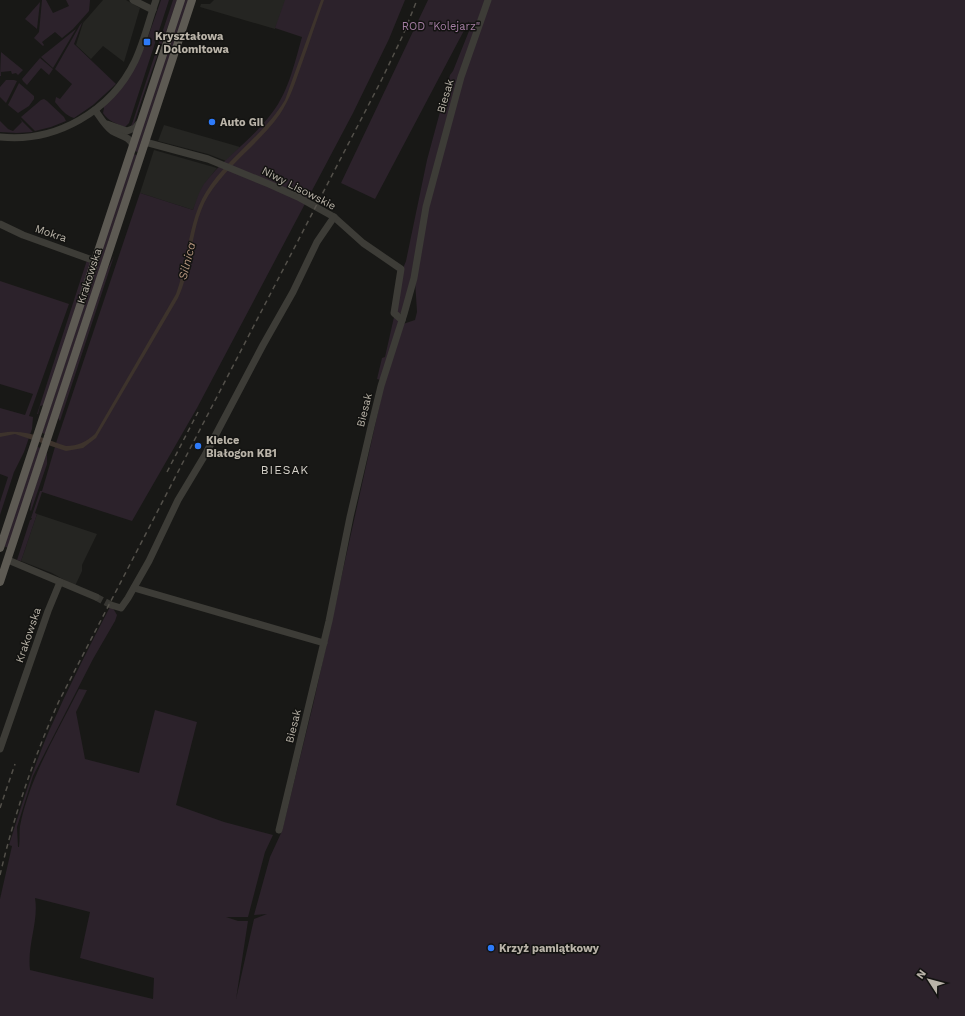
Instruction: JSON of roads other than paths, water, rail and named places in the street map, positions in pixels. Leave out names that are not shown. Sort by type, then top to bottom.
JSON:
[{"type":"main road","name":"Krakowska","points":[[0,548],[181,0]]},
{"type":"main road","name":"Krakowska","points":[[0,582],[192,0]]},
{"type":"street","points":[[133,0],[153,10]]},
{"type":"street","points":[[0,137],[12,139],[32,138],[58,131],[84,118],[95,110],[114,93],[130,70],[138,53],[156,0]]},
{"type":"street","name":"Biesak","points":[[279,830],[324,643],[381,386],[414,278],[426,207],[462,77],[488,0]]},
{"type":"street","points":[[95,110],[111,130],[130,140],[133,146]]},
{"type":"street","points":[[105,123],[127,131],[135,128],[141,120]]},
{"type":"street","name":"Niwy Lisowskie","points":[[145,142],[208,159],[228,167],[298,197],[334,218],[363,243],[401,269],[394,313],[402,320]]},
{"type":"street","points":[[110,605],[117,608],[122,607],[134,588],[157,547],[167,521],[179,498],[293,292],[317,242],[334,218]]},
{"type":"street","name":"Mokra","points":[[0,224],[23,235],[77,253],[95,261]]},
{"type":"street","points":[[8,560],[96,597]]},
{"type":"street","name":"Krakowska","points":[[0,749],[48,611],[60,582]]},
{"type":"street","points":[[134,588],[324,643]]},
{"type":"water","name":"Silnica","points":[[321,0],[324,0],[297,79],[287,103],[272,125],[224,174],[208,196],[198,220],[183,286],[178,298],[96,438],[83,448],[66,451],[15,434],[0,437],[0,433],[27,433],[66,446],[82,443],[95,434],[176,294],[195,216],[206,192],[224,168],[267,124],[285,100]]},
{"type":"tunnel","points":[[96,597],[111,605]]},
{"type":"railway","points":[[0,875],[25,786],[59,701],[382,79],[403,35],[417,0]]},
{"type":"railway","points":[[167,472],[198,412]]},
{"type":"railway","points":[[0,808],[15,764]]},
{"type":"place","name":"Kryształowa / Dolomitowa","points":[[147,42]]},
{"type":"place","name":"Auto Gil","points":[[212,122]]},
{"type":"place","name":"Kielce Białogon KB1","points":[[198,446]]},
{"type":"place","name":"Krzyż pamiątkowy","points":[[491,948]]},
{"type":"district","name":"BIESAK","points":[[285,470]]},
{"type":"park label","name":"ROD \"Kolejarz\"","points":[[441,26]]}]
